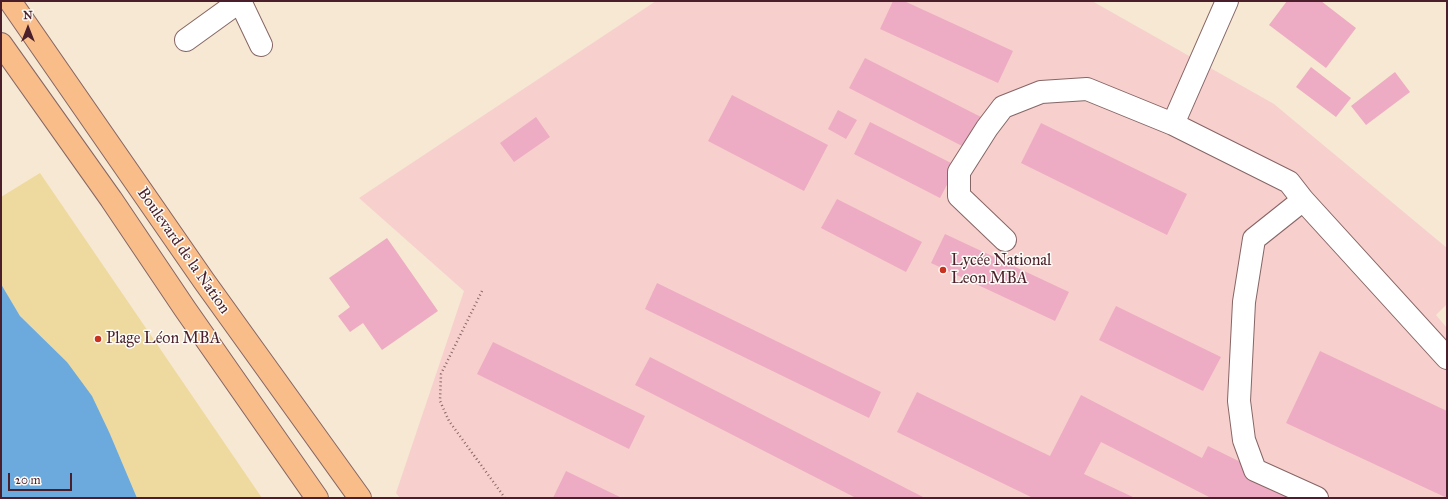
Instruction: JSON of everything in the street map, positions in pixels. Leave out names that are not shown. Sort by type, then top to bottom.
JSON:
[{"type":"main road","name":"Boulevard de la Nation","points":[[10,1],[204,281],[360,498]]},
{"type":"main road","name":"Boulevard de la Nation","points":[[1,44],[111,199],[317,498]]},
{"type":"lane","points":[[186,40],[240,1],[261,45]]},
{"type":"lane","points":[[1173,124],[1227,1]]},
{"type":"lane","points":[[1005,240],[959,196],[959,172],[987,128],[1003,107],[1041,92],[1087,89],[1173,124],[1289,182],[1303,200],[1447,358]]},
{"type":"lane","points":[[1303,200],[1254,239],[1244,302],[1239,401],[1244,440],[1255,470],[1317,498]]},
{"type":"path","points":[[482,290],[442,374],[440,401],[449,421],[505,498]]},
{"type":"shaded area","name":"Lycée National Leon MBA","points":[[656,1],[1092,1],[1274,104],[1447,248],[1447,304],[1436,315],[1447,328],[1447,498],[400,498],[396,493],[464,291],[359,198]]},
{"type":"sand","name":"Plage Léon MBA","points":[[40,173],[262,498],[137,498],[110,434],[67,362],[20,316],[1,284],[1,197]]},
{"type":"water","points":[[1,284],[20,316],[67,362],[92,396],[137,498],[1,498]]},
{"type":"building","points":[[893,1],[904,1],[1013,51],[998,83],[880,29]]},
{"type":"building","points":[[1287,1],[1321,1],[1356,28],[1326,68],[1269,25]]},
{"type":"building","points":[[865,58],[981,117],[966,148],[849,88]]},
{"type":"building","points":[[1311,67],[1351,98],[1336,117],[1296,87]]},
{"type":"building","points":[[1395,72],[1410,92],[1366,125],[1351,106]]},
{"type":"building","points":[[732,95],[828,145],[804,191],[708,141]]},
{"type":"building","points":[[838,110],[857,120],[846,139],[828,129]]},
{"type":"building","points":[[536,117],[550,137],[514,162],[500,143]]},
{"type":"building","points":[[870,122],[957,166],[940,198],[854,154]]},
{"type":"building","points":[[1041,123],[1187,194],[1167,235],[1021,163]]},
{"type":"building","points":[[837,199],[922,242],[906,272],[821,228]]},
{"type":"building","points":[[945,234],[1069,292],[1055,321],[931,263]]},
{"type":"building","points":[[387,238],[438,311],[382,350],[363,323],[350,332],[338,316],[350,307],[329,278]]},
{"type":"building","points":[[657,283],[881,392],[869,418],[645,309]]},
{"type":"building","points":[[1116,306],[1221,357],[1203,391],[1099,340]]},
{"type":"building","points":[[493,342],[645,416],[629,449],[477,374]]},
{"type":"building","points":[[1320,351],[1447,411],[1447,498],[1286,423]]},
{"type":"building","points":[[650,357],[925,498],[856,498],[635,385]]},
{"type":"building","points":[[917,392],[1050,456],[1081,395],[1202,458],[1208,446],[1314,498],[1211,498],[1101,442],[1084,474],[1135,498],[1033,498],[897,432]]},
{"type":"building","points":[[566,471],[622,498],[553,498]]},
{"type":"place","name":"Lycée National Leon MBA","points":[[943,270]]},
{"type":"place","name":"Plage Léon MBA","points":[[98,339]]}]
